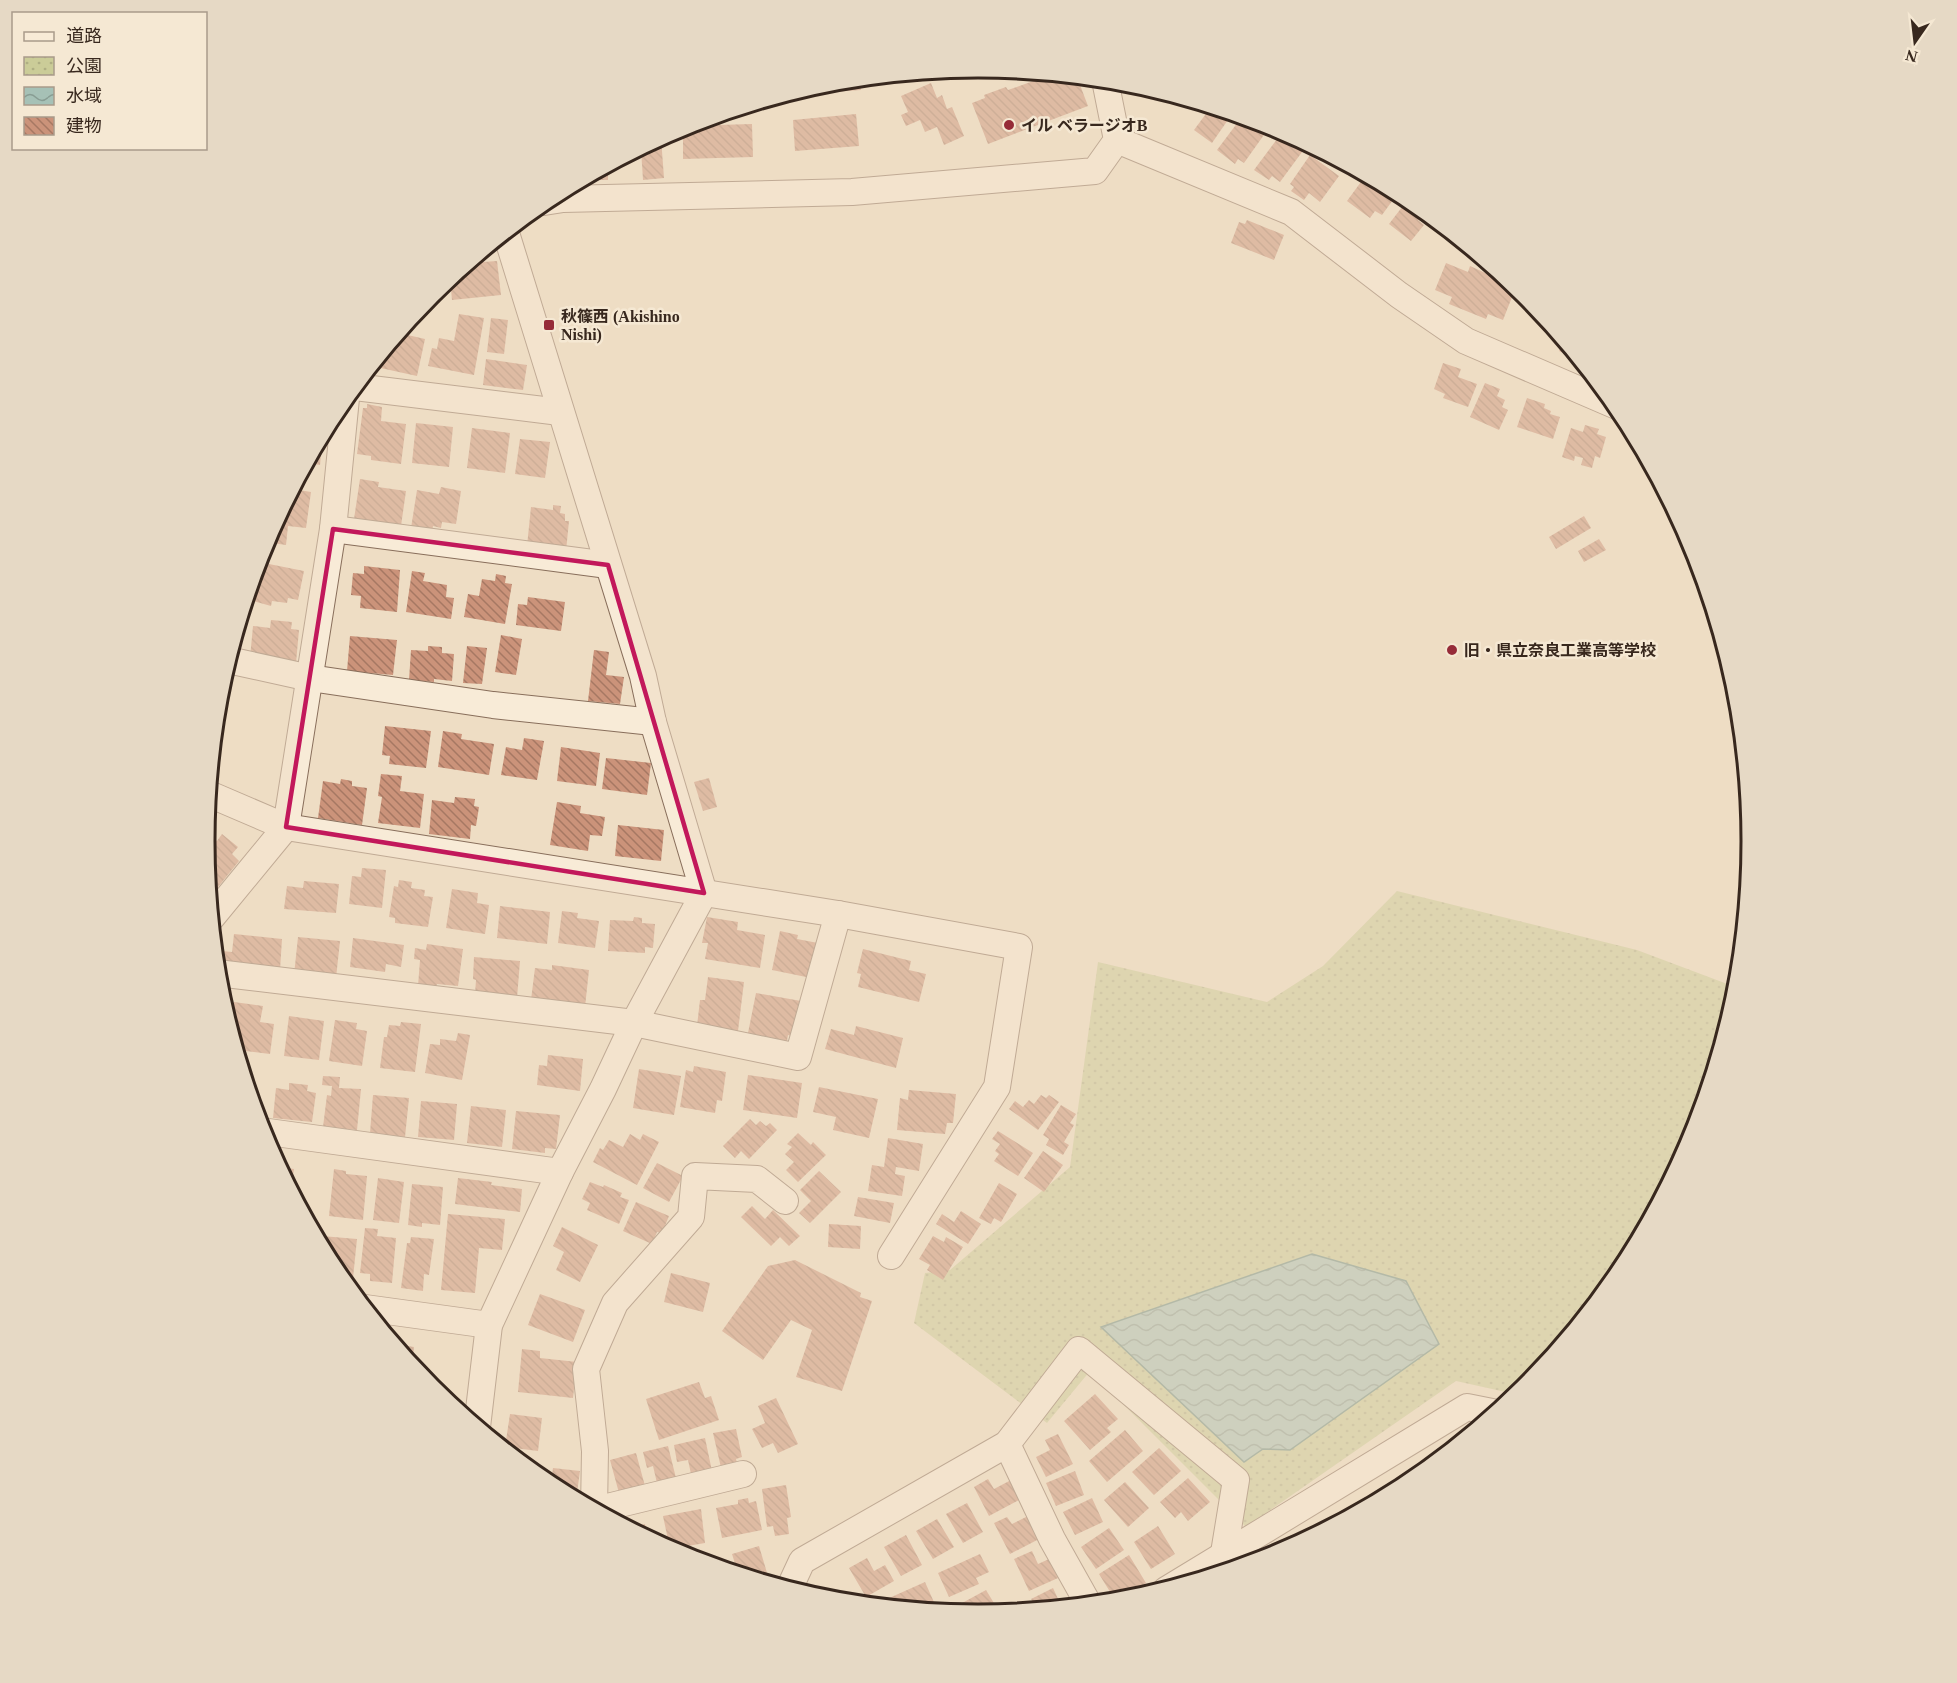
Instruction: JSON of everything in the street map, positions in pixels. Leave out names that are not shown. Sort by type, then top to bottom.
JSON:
[{"type":"street","points":[[567,199],[852,192],[1095,171],[1117,140],[1108,90]]},
{"type":"street","points":[[1117,140],[1291,212],[1399,295],[1466,341],[1600,399]]},
{"type":"street","points":[[478,1418],[489,1324],[560,1172],[634,1023],[704,893],[653,722],[643,676],[508,241]]},
{"type":"street","points":[[365,388],[560,412]]},
{"type":"street","points":[[219,908],[286,827],[333,529],[344,417]]},
{"type":"street","points":[[333,529],[608,565]]},
{"type":"street","points":[[237,662],[310,678],[494,705],[653,722]]},
{"type":"street","points":[[217,797],[286,827],[838,914],[1019,946],[997,1087],[891,1256]]},
{"type":"street","points":[[227,974],[634,1023],[798,1057],[838,914]]},
{"type":"street","points":[[272,1133],[560,1172]]},
{"type":"street","points":[[594,1501],[595,1451],[586,1369],[615,1304],[691,1217],[695,1176],[757,1179],[785,1201]]},
{"type":"street","points":[[376,1309],[489,1324]]},
{"type":"street","points":[[792,1582],[802,1561],[1007,1444],[1079,1350],[1236,1480],[1224,1553]]},
{"type":"street","points":[[1207,1569],[1224,1553],[1467,1407],[1487,1411]]},
{"type":"street","points":[[1007,1444],[1052,1539],[1084,1597]]},
{"type":"street","points":[[605,1507],[743,1474]]},
{"type":"highlighted area","points":[[333,529],[608,565],[704,893],[286,827]]},
{"type":"green space","points":[[1397,891],[1637,950],[1728,984],[1716,1039],[1701,1087],[1684,1134],[1663,1179],[1640,1223],[1613,1266],[1553,1345],[1506,1392],[1456,1381],[1246,1527],[1090,1371],[1047,1423],[914,1323],[925,1273],[950,1270],[1070,1167],[1098,962],[1267,1002],[1323,966]]},
{"type":"water","points":[[1312,1254],[1406,1281],[1439,1344],[1290,1450],[1263,1449],[1244,1462],[1101,1327]]},
{"type":"building","name":"イル ベラージオB","points":[[1034,81],[1080,85],[1088,106],[988,144],[972,103],[985,98],[984,95],[1006,87],[1008,90]]},
{"type":"building","points":[[931,83],[937,98],[942,95],[947,109],[952,107],[964,136],[944,145],[937,127],[925,132],[920,120],[906,126],[901,115],[908,112],[901,96]]},
{"type":"building","points":[[1206,113],[1228,120],[1212,143],[1194,130]]},
{"type":"building","points":[[856,114],[859,146],[795,151],[793,120]]},
{"type":"building","points":[[752,124],[753,157],[683,159],[683,137],[716,125]]},
{"type":"building","points":[[1237,124],[1265,134],[1244,163],[1238,159],[1235,164],[1217,150]]},
{"type":"building","points":[[1277,139],[1303,151],[1280,182],[1272,176],[1269,180],[1254,170]]},
{"type":"building","points":[[662,147],[664,178],[643,180],[642,157]]},
{"type":"building","points":[[1310,155],[1339,176],[1320,202],[1309,193],[1304,200],[1291,191],[1294,187],[1290,184]]},
{"type":"building","points":[[608,174],[608,180],[597,180]]},
{"type":"building","points":[[1362,181],[1393,200],[1382,215],[1375,211],[1370,218],[1347,201]]},
{"type":"building","points":[[1402,207],[1424,225],[1411,241],[1389,224]]},
{"type":"building","points":[[1247,220],[1284,235],[1274,260],[1231,243],[1239,222],[1245,224]]},
{"type":"building","points":[[497,261],[501,295],[452,300],[451,290],[481,262]]},
{"type":"building","points":[[1446,263],[1468,272],[1470,266],[1491,275],[1512,296],[1503,320],[1488,314],[1486,319],[1449,304],[1452,297],[1435,290]]},
{"type":"building","points":[[459,314],[484,318],[474,375],[428,366],[432,348],[437,349],[439,338],[454,341]]},
{"type":"building","points":[[491,318],[508,320],[504,354],[487,352]]},
{"type":"building","points":[[407,335],[425,339],[417,376],[380,368]]},
{"type":"building","points":[[486,359],[527,365],[523,390],[483,385]]},
{"type":"building","points":[[1443,363],[1461,369],[1458,377],[1477,384],[1468,407],[1443,398],[1445,394],[1434,389]]},
{"type":"building","points":[[1485,383],[1500,389],[1497,396],[1505,400],[1502,407],[1508,410],[1499,430],[1470,417]]},
{"type":"building","points":[[1527,398],[1545,404],[1544,408],[1551,411],[1550,414],[1560,417],[1553,439],[1517,427]]},
{"type":"building","points":[[367,404],[382,407],[381,421],[406,424],[401,464],[371,460],[371,456],[357,454],[363,408],[367,408]]},
{"type":"building","points":[[416,423],[453,427],[449,467],[412,463]]},
{"type":"building","points":[[1585,425],[1599,429],[1597,434],[1606,437],[1600,458],[1595,456],[1592,468],[1581,465],[1583,458],[1575,456],[1574,461],[1562,457],[1571,428],[1583,432]]},
{"type":"building","points":[[472,428],[510,433],[505,473],[467,468]]},
{"type":"building","points":[[520,439],[550,442],[545,478],[515,474]]},
{"type":"building","points":[[321,453],[320,465],[315,464]]},
{"type":"building","points":[[360,479],[379,482],[378,487],[406,491],[401,526],[354,519]]},
{"type":"building","points":[[441,487],[461,491],[456,524],[442,522],[441,528],[433,526],[432,532],[411,528],[417,490],[439,494]]},
{"type":"building","points":[[301,490],[311,492],[306,528],[288,526],[286,545],[276,544]]},
{"type":"building","points":[[553,505],[561,506],[560,513],[565,514],[565,521],[569,521],[566,551],[527,546],[531,507],[553,510]]},
{"type":"building","points":[[1584,516],[1591,528],[1556,549],[1549,537]]},
{"type":"building","points":[[1599,539],[1606,550],[1584,562],[1578,551]]},
{"type":"building","points":[[268,564],[304,571],[298,600],[288,598],[287,603],[272,601],[271,606],[254,601]]},
{"type":"building","points":[[364,566],[400,570],[397,612],[360,608],[361,596],[351,595],[353,573],[364,574]]},
{"type":"building","points":[[412,571],[425,573],[423,581],[447,585],[446,597],[454,598],[451,619],[406,612]]},
{"type":"building","points":[[496,574],[506,576],[505,583],[512,584],[505,624],[464,617],[468,594],[479,596],[482,579],[495,581]]},
{"type":"building","points":[[528,597],[565,602],[561,631],[516,625],[518,604],[527,605]]},
{"type":"building","points":[[271,620],[292,622],[291,629],[299,630],[296,663],[250,658],[253,626],[270,628]]},
{"type":"building","points":[[501,635],[522,639],[516,675],[495,672]]},
{"type":"building","points":[[350,636],[397,640],[393,675],[347,671]]},
{"type":"building","points":[[428,646],[442,647],[442,653],[454,654],[452,681],[409,680],[411,650],[428,651]]},
{"type":"building","points":[[467,646],[487,648],[482,684],[463,683]]},
{"type":"building","points":[[594,650],[609,652],[606,675],[624,677],[620,704],[588,701]]},
{"type":"building","points":[[385,726],[431,731],[426,768],[389,764],[390,756],[382,755]]},
{"type":"building","points":[[443,731],[462,734],[461,739],[494,744],[489,775],[438,767]]},
{"type":"building","points":[[524,738],[544,741],[537,780],[501,775],[506,747],[522,750]]},
{"type":"building","points":[[561,747],[600,753],[596,786],[557,781]]},
{"type":"building","points":[[606,758],[651,763],[647,795],[602,789]]},
{"type":"building","points":[[381,774],[402,776],[400,791],[424,794],[420,828],[378,823],[382,797],[378,796]]},
{"type":"building","points":[[709,778],[717,807],[703,811],[694,782]]},
{"type":"building","points":[[341,779],[352,781],[352,786],[367,788],[362,825],[318,818],[323,781],[340,784]]},
{"type":"building","points":[[455,797],[475,799],[474,806],[479,807],[476,826],[471,825],[470,839],[429,834],[432,800],[454,803]]},
{"type":"building","points":[[557,802],[581,806],[580,813],[605,817],[602,836],[590,835],[588,851],[550,845]]},
{"type":"building","points":[[618,825],[664,830],[661,861],[615,856]]},
{"type":"building","points":[[222,834],[238,847],[232,854],[239,861],[217,888],[215,840],[217,841]]},
{"type":"building","points":[[362,868],[386,870],[382,908],[349,904],[352,876],[361,877]]},
{"type":"building","points":[[399,880],[412,882],[411,888],[425,890],[424,896],[433,897],[428,927],[395,923],[395,918],[389,917],[394,886],[398,887]]},
{"type":"building","points":[[304,881],[339,884],[336,913],[284,909],[287,886],[303,888]]},
{"type":"building","points":[[452,889],[478,893],[477,903],[489,905],[485,934],[446,928]]},
{"type":"building","points":[[500,906],[550,912],[547,944],[497,938]]},
{"type":"building","points":[[562,911],[578,913],[577,918],[599,921],[595,948],[558,943]]},
{"type":"building","points":[[634,917],[642,918],[642,923],[655,924],[653,948],[645,947],[645,953],[608,951],[610,920],[633,921]]},
{"type":"building","points":[[707,917],[738,922],[737,930],[765,935],[760,968],[705,959],[708,943],[702,943]]},
{"type":"building","points":[[780,931],[798,935],[797,939],[818,943],[811,978],[772,970]]},
{"type":"building","points":[[234,934],[282,939],[280,970],[226,965],[224,951],[232,952]]},
{"type":"building","points":[[298,937],[340,941],[336,978],[294,975]]},
{"type":"building","points":[[353,938],[404,945],[401,967],[386,964],[385,972],[350,967]]},
{"type":"building","points":[[427,944],[463,949],[458,986],[437,984],[436,988],[418,986],[420,960],[414,959],[415,948],[426,950]]},
{"type":"building","points":[[863,949],[911,961],[909,970],[926,974],[919,1002],[858,987],[861,974],[857,973]]},
{"type":"building","points":[[474,957],[520,961],[517,998],[475,994]]},
{"type":"building","points":[[552,965],[589,970],[585,1007],[531,1000],[535,968],[552,970]]},
{"type":"building","points":[[708,977],[744,982],[738,1031],[697,1026],[700,1000],[705,1000]]},
{"type":"building","points":[[756,993],[801,1001],[795,1037],[788,1035],[787,1041],[748,1033]]},
{"type":"building","points":[[234,1002],[263,1006],[260,1022],[274,1024],[270,1054],[245,1051]]},
{"type":"building","points":[[289,1016],[324,1021],[319,1060],[284,1056]]},
{"type":"building","points":[[335,1020],[357,1023],[356,1029],[367,1031],[362,1066],[329,1061]]},
{"type":"building","points":[[401,1022],[421,1024],[415,1072],[380,1068],[384,1037],[387,1037],[389,1025],[400,1026]]},
{"type":"building","points":[[856,1026],[903,1038],[896,1068],[825,1049],[831,1029],[854,1035]]},
{"type":"building","points":[[458,1033],[470,1035],[462,1080],[425,1073],[430,1044],[440,1045],[440,1039],[456,1041]]},
{"type":"building","points":[[548,1055],[583,1059],[580,1091],[537,1085],[539,1065],[547,1066]]},
{"type":"building","points":[[694,1066],[726,1072],[722,1101],[717,1100],[715,1113],[680,1107],[686,1070],[693,1072]]},
{"type":"building","points":[[639,1069],[681,1076],[674,1115],[633,1108]]},
{"type":"building","points":[[748,1075],[802,1083],[797,1118],[743,1110]]},
{"type":"building","points":[[323,1076],[340,1077],[339,1088],[361,1089],[357,1130],[323,1127],[327,1095],[331,1096],[332,1086],[322,1085]]},
{"type":"building","points":[[289,1083],[308,1085],[307,1091],[316,1093],[312,1122],[273,1118],[276,1088],[289,1090]]},
{"type":"building","points":[[819,1087],[878,1099],[869,1138],[833,1130],[836,1117],[813,1112]]},
{"type":"building","points":[[909,1090],[956,1094],[953,1123],[947,1123],[945,1134],[897,1130],[900,1098],[908,1100]]},
{"type":"building","points":[[373,1095],[409,1098],[405,1137],[370,1133]]},
{"type":"building","points":[[1041,1095],[1046,1098],[1049,1095],[1059,1102],[1038,1130],[1009,1109],[1015,1101],[1023,1107],[1029,1100],[1034,1104]]},
{"type":"building","points":[[421,1101],[457,1104],[454,1140],[418,1137]]},
{"type":"building","points":[[1061,1105],[1076,1114],[1070,1123],[1074,1125],[1064,1142],[1069,1145],[1063,1155],[1046,1145],[1049,1139],[1043,1135]]},
{"type":"building","points":[[471,1106],[506,1110],[502,1147],[467,1143]]},
{"type":"building","points":[[516,1111],[560,1115],[556,1149],[545,1148],[545,1153],[512,1149]]},
{"type":"building","points":[[750,1119],[756,1125],[760,1121],[766,1126],[770,1123],[777,1130],[749,1159],[741,1151],[735,1158],[723,1146]]},
{"type":"building","points":[[998,1131],[1033,1153],[1018,1176],[994,1161],[999,1154],[995,1151],[1000,1144],[992,1139]]},
{"type":"building","points":[[798,1133],[811,1145],[813,1142],[826,1155],[798,1182],[786,1170],[794,1162],[785,1154],[792,1147],[787,1144]]},
{"type":"building","points":[[630,1134],[640,1140],[643,1134],[659,1142],[637,1185],[593,1162],[600,1148],[603,1150],[609,1140],[623,1147]]},
{"type":"building","points":[[888,1138],[923,1144],[919,1171],[896,1167],[895,1174],[905,1176],[902,1196],[868,1191],[872,1165],[884,1167]]},
{"type":"building","points":[[1043,1151],[1063,1165],[1044,1192],[1024,1178]]},
{"type":"building","points":[[657,1163],[683,1176],[669,1202],[643,1188]]},
{"type":"building","points":[[334,1169],[346,1171],[346,1174],[367,1176],[363,1220],[329,1216]]},
{"type":"building","points":[[819,1171],[841,1192],[810,1223],[799,1213],[811,1201],[800,1190]]},
{"type":"building","points":[[378,1178],[404,1182],[399,1223],[373,1220]]},
{"type":"building","points":[[458,1178],[492,1182],[491,1185],[522,1189],[520,1212],[455,1204]]},
{"type":"building","points":[[590,1182],[622,1193],[620,1197],[629,1200],[619,1224],[587,1210],[590,1203],[582,1199]]},
{"type":"building","points":[[999,1183],[1017,1194],[1001,1222],[994,1218],[991,1224],[979,1218]]},
{"type":"building","points":[[412,1184],[443,1187],[440,1225],[422,1223],[422,1227],[408,1225]]},
{"type":"building","points":[[858,1197],[894,1203],[890,1223],[854,1216]]},
{"type":"building","points":[[636,1202],[669,1216],[662,1233],[657,1232],[652,1244],[623,1231]]},
{"type":"building","points":[[752,1206],[765,1219],[773,1210],[800,1236],[789,1246],[780,1237],[771,1246],[741,1217]]},
{"type":"building","points":[[961,1211],[981,1224],[968,1244],[936,1224],[942,1214],[954,1222]]},
{"type":"building","points":[[448,1214],[505,1219],[502,1250],[479,1248],[475,1293],[441,1290]]},
{"type":"building","points":[[829,1224],[861,1226],[860,1249],[828,1247]]},
{"type":"building","points":[[562,1227],[598,1245],[580,1282],[556,1270],[564,1252],[553,1246]]},
{"type":"building","points":[[365,1228],[378,1229],[377,1236],[396,1238],[392,1283],[370,1281],[370,1274],[360,1273]]},
{"type":"building","points":[[325,1236],[357,1239],[353,1278],[344,1266]]},
{"type":"building","points":[[933,1236],[944,1242],[946,1237],[963,1247],[943,1280],[927,1270],[930,1265],[919,1259]]},
{"type":"building","points":[[411,1237],[434,1239],[429,1275],[424,1274],[423,1291],[401,1288],[407,1243],[410,1243]]},
{"type":"building","points":[[795,1260],[861,1293],[860,1297],[872,1301],[842,1391],[796,1377],[812,1330],[791,1320],[763,1360],[722,1331],[768,1266]]},
{"type":"building","points":[[671,1273],[710,1283],[703,1312],[664,1302]]},
{"type":"building","points":[[540,1294],[585,1310],[573,1342],[528,1325]]},
{"type":"building","points":[[404,1345],[414,1347],[413,1354]]},
{"type":"building","points":[[522,1349],[540,1351],[540,1358],[577,1362],[573,1398],[518,1392]]},
{"type":"building","points":[[699,1382],[705,1398],[711,1396],[719,1420],[659,1440],[646,1399]]},
{"type":"building","points":[[1095,1394],[1118,1419],[1107,1428],[1111,1432],[1090,1450],[1064,1421]]},
{"type":"building","points":[[776,1398],[798,1444],[778,1453],[773,1443],[762,1448],[752,1429],[765,1423],[758,1406]]},
{"type":"building","points":[[510,1414],[542,1418],[538,1451],[516,1448],[506,1441]]},
{"type":"building","points":[[736,1429],[742,1457],[736,1459],[738,1468],[722,1472],[713,1433]]},
{"type":"building","points":[[1125,1430],[1143,1451],[1107,1482],[1089,1461]]},
{"type":"building","points":[[1058,1434],[1073,1464],[1046,1477],[1036,1457],[1050,1450],[1045,1440]]},
{"type":"building","points":[[705,1438],[712,1471],[691,1474],[688,1460],[677,1462],[674,1445]]},
{"type":"building","points":[[668,1446],[676,1478],[657,1483],[653,1466],[647,1468],[643,1452]]},
{"type":"building","points":[[1159,1448],[1181,1471],[1154,1495],[1132,1472]]},
{"type":"building","points":[[636,1453],[645,1486],[619,1493],[610,1460]]},
{"type":"building","points":[[553,1468],[580,1471],[577,1491],[554,1476]]},
{"type":"building","points":[[1075,1471],[1084,1495],[1056,1506],[1046,1483]]},
{"type":"building","points":[[1188,1478],[1210,1502],[1188,1521],[1181,1512],[1175,1518],[1160,1502]]},
{"type":"building","points":[[988,1479],[994,1489],[1011,1480],[1019,1500],[989,1516],[974,1487]]},
{"type":"building","points":[[1125,1482],[1149,1508],[1128,1527],[1104,1500]]},
{"type":"building","points":[[786,1485],[791,1517],[787,1518],[789,1534],[775,1536],[773,1526],[767,1527],[762,1489]]},
{"type":"building","points":[[748,1498],[749,1503],[756,1501],[762,1530],[722,1538],[716,1508],[738,1504],[738,1500]]},
{"type":"building","points":[[1092,1498],[1103,1522],[1075,1535],[1063,1512]]},
{"type":"building","points":[[967,1503],[983,1532],[963,1543],[946,1514]]},
{"type":"building","points":[[701,1509],[705,1543],[685,1546],[668,1538],[663,1516]]},
{"type":"building","points":[[1028,1516],[1039,1539],[1010,1554],[994,1523],[1007,1517],[1012,1524]]},
{"type":"building","points":[[937,1519],[954,1547],[933,1559],[916,1531]]},
{"type":"building","points":[[1158,1526],[1175,1554],[1151,1569],[1134,1542]]},
{"type":"building","points":[[1109,1528],[1124,1550],[1096,1569],[1081,1547]]},
{"type":"building","points":[[906,1535],[922,1565],[901,1576],[884,1547]]},
{"type":"building","points":[[759,1546],[768,1575],[735,1565],[732,1554]]},
{"type":"building","points":[[1032,1551],[1038,1564],[1049,1559],[1058,1578],[1029,1591],[1014,1559]]},
{"type":"building","points":[[980,1554],[989,1572],[976,1578],[979,1584],[949,1597],[938,1573]]},
{"type":"building","points":[[1129,1555],[1146,1583],[1139,1587],[1111,1593],[1099,1574]]},
{"type":"building","points":[[867,1558],[874,1571],[885,1565],[894,1581],[865,1596],[849,1568]]},
{"type":"building","points":[[925,1582],[934,1603],[929,1603],[887,1599]]},
{"type":"building","points":[[1053,1588],[1059,1600],[1033,1603],[1031,1599]]},
{"type":"building","points":[[986,1590],[995,1604],[978,1605],[960,1604]]},
{"type":"place","name":"イル ベラージオB","points":[[1009,125]]},
{"type":"place","name":"秋篠西 (Akishino Nishi)","points":[[549,325]]},
{"type":"place","name":"旧・県立奈良工業高等学校","points":[[1452,650]]}]
